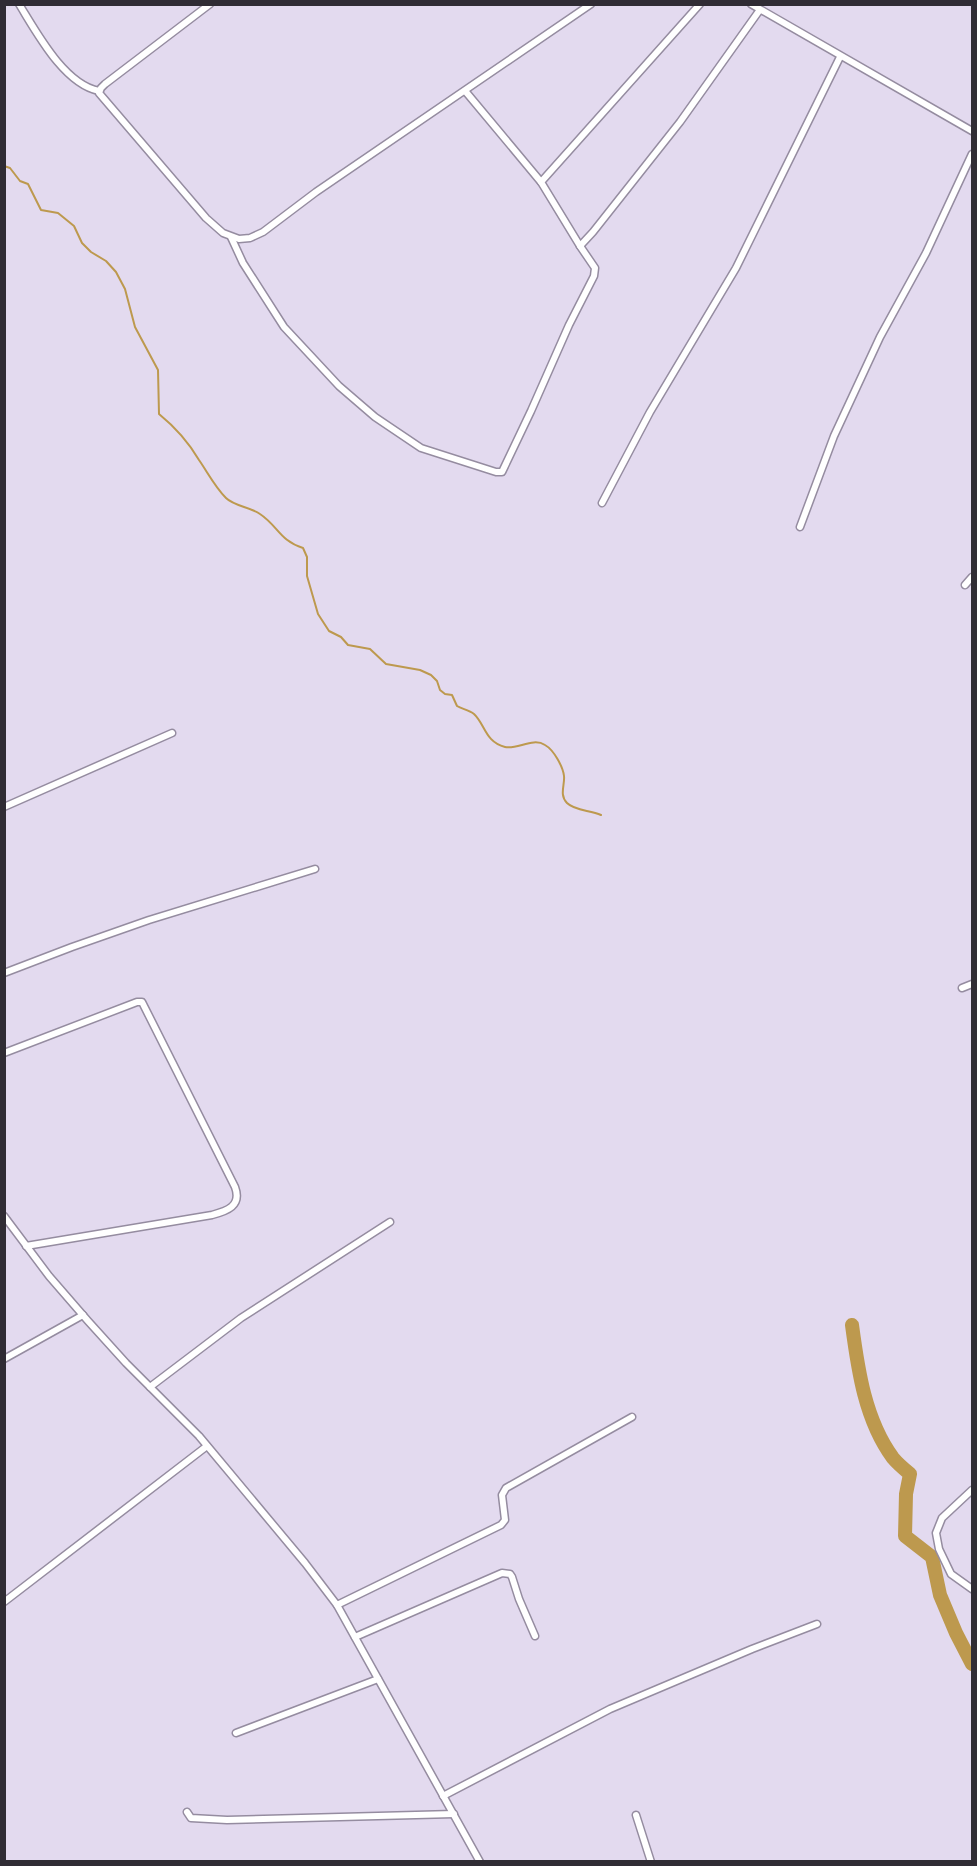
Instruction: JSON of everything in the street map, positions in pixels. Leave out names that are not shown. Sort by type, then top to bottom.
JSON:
[{"type":"street","points":[[19,4],[42,41],[61,65],[87,88],[99,91]]},
{"type":"street","points":[[99,91],[161,40],[210,4]]},
{"type":"street","points":[[99,91],[100,96],[206,218],[231,237],[250,238],[263,232],[316,192],[466,92],[521,51],[591,4]]},
{"type":"street","points":[[541,182],[700,4]]},
{"type":"street","points":[[751,4],[759,11],[972,131]]},
{"type":"street","points":[[580,246],[680,122],[759,11]]},
{"type":"street","points":[[602,503],[650,412],[735,267],[840,57]]},
{"type":"street","points":[[231,237],[248,272],[284,327],[339,386],[375,417],[421,448],[502,472],[569,325],[594,276],[595,268],[541,182],[466,92]]},
{"type":"street","points":[[800,528],[834,436],[875,347],[926,253],[972,154]]},
{"type":"street","points":[[965,585],[972,577]]},
{"type":"street","points":[[4,807],[172,733]]},
{"type":"street","points":[[4,973],[149,920],[315,869]]},
{"type":"street","points":[[962,988],[972,984]]},
{"type":"street","points":[[4,1053],[136,1002],[142,1002],[238,1196],[232,1208],[212,1215],[26,1246]]},
{"type":"street","points":[[4,1216],[83,1316],[207,1446],[305,1563],[337,1605],[480,1862]]},
{"type":"street","points":[[150,1387],[242,1318],[390,1222]]},
{"type":"street","points":[[4,1359],[83,1316]]},
{"type":"street","points":[[337,1605],[501,1525],[506,1520],[502,1495],[506,1488],[632,1417]]},
{"type":"street","points":[[4,1602],[207,1446]]},
{"type":"street","points":[[972,1490],[942,1518],[936,1533],[939,1549],[951,1574],[972,1589]]},
{"type":"street","points":[[354,1636],[507,1573],[512,1577],[535,1636]]},
{"type":"street","points":[[443,1796],[610,1709],[817,1624]]},
{"type":"street","points":[[236,1733],[378,1679]]},
{"type":"street","points":[[187,1812],[191,1818],[227,1820],[454,1814]]},
{"type":"street","points":[[636,1815],[651,1862]]},
{"type":"waterway","points":[[4,166],[10,168],[20,181],[28,184],[41,210],[58,213],[74,226],[82,243],[106,261],[116,272],[125,289],[135,327],[158,370],[159,414],[186,441],[226,498],[260,514],[289,541],[303,548],[307,557],[307,576],[318,614],[329,631],[341,637],[348,645],[370,649],[386,664],[420,670],[431,675],[437,681],[440,690],[452,695],[457,706],[470,711],[478,718],[489,737],[498,745],[515,747],[535,742],[548,747],[562,768],[563,793],[567,803],[574,808],[601,815]]},
{"type":"waterway","points":[[852,1325],[860,1377],[869,1411],[883,1443],[893,1458],[910,1474],[906,1494],[905,1536],[932,1557],[940,1595],[972,1664]]}]
